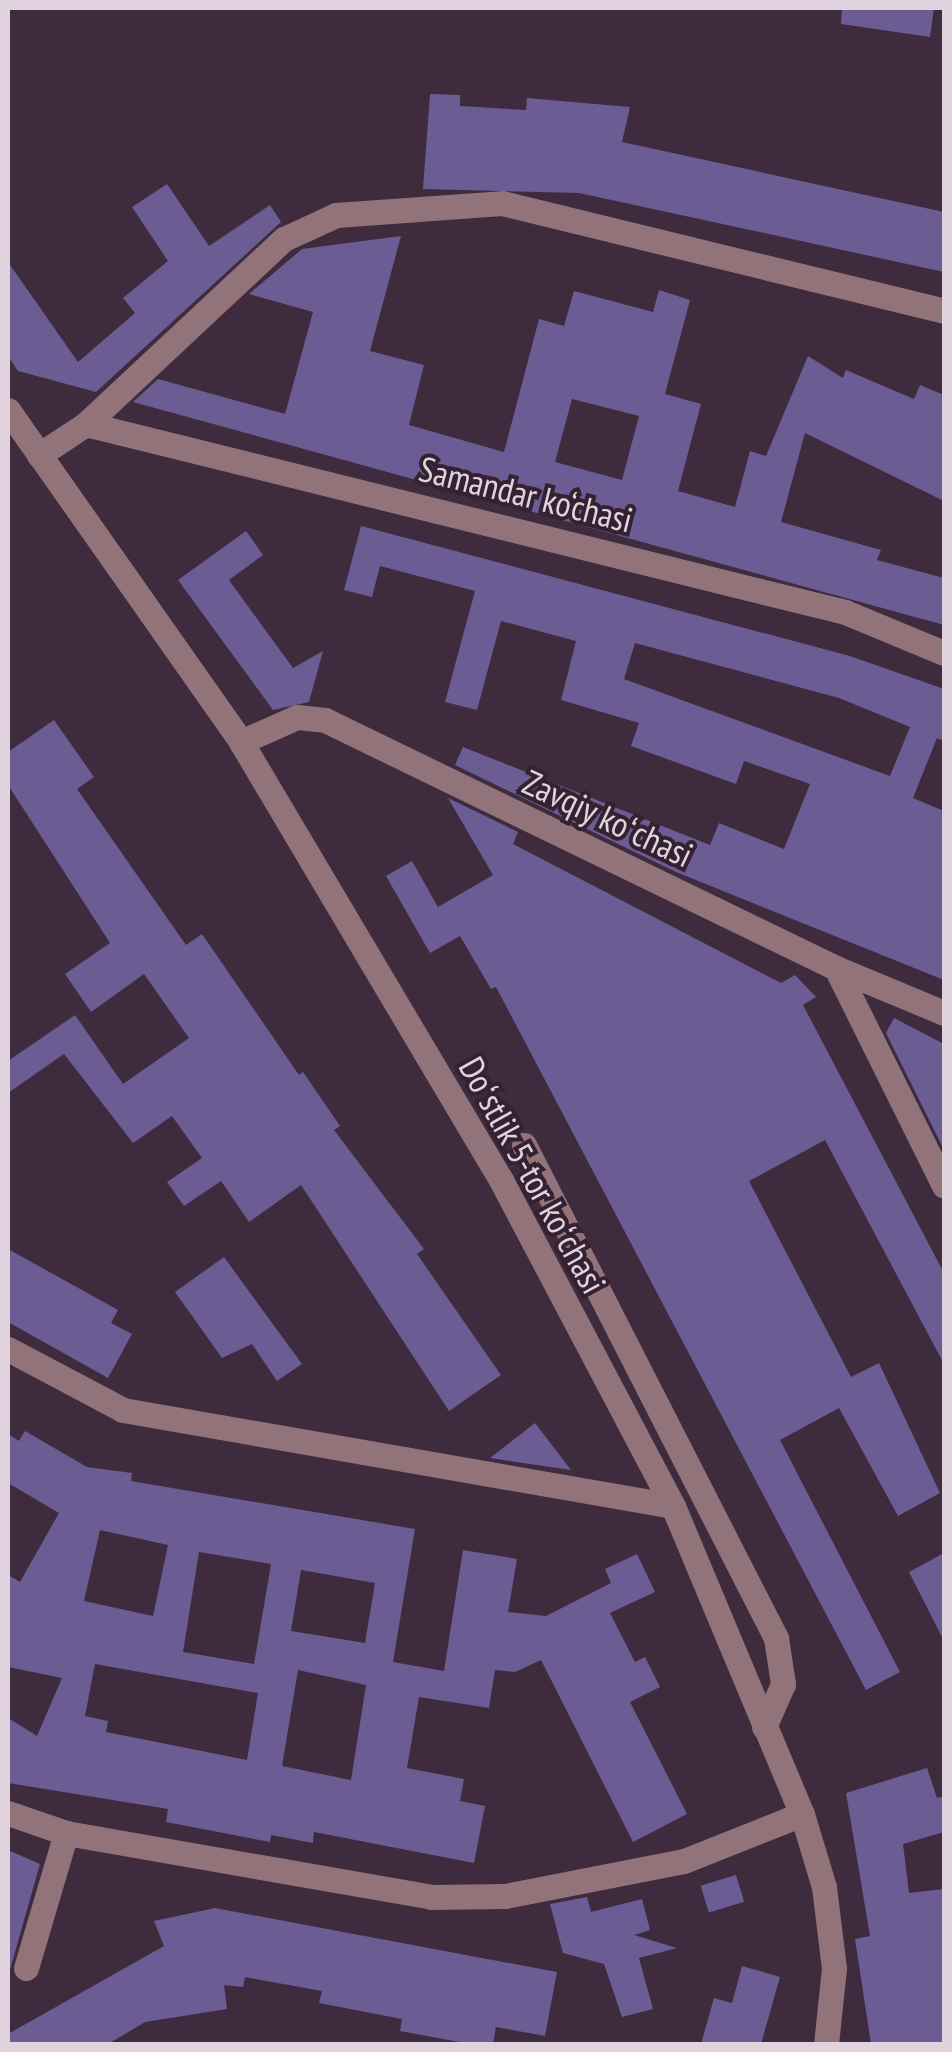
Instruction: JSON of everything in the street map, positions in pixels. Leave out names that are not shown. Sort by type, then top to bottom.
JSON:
[{"type":"street","points":[[39,455],[86,424],[284,239],[336,215],[502,203],[944,311]]},
{"type":"street","name":"Doʻstlik 5-tor koʻchasi","points":[[8,410],[241,742],[500,1180],[673,1506],[802,1814],[824,1887],[834,1968],[826,2044]]},
{"type":"street","name":"Samandar ko‘chasi","points":[[86,424],[826,607],[944,653]]},
{"type":"street","name":"Zavqiy koʻchasi","points":[[241,742],[297,717],[326,720],[836,968],[944,1013]]},
{"type":"street","points":[[836,968],[944,1186]]},
{"type":"street","points":[[524,1145],[776,1638],[783,1684],[764,1726]]},
{"type":"street","points":[[8,1349],[123,1410],[673,1506]]},
{"type":"street","points":[[8,1813],[66,1833],[430,1897],[505,1896],[684,1861],[802,1814]]},
{"type":"street","points":[[26,1968],[66,1833]]},
{"type":"building","points":[[842,8],[934,8],[930,37],[841,24]]},
{"type":"building","points":[[430,94],[460,95],[460,106],[526,110],[527,98],[630,107],[622,142],[944,212],[944,272],[579,193],[423,189]]},
{"type":"building","points":[[167,184],[209,246],[270,205],[281,222],[96,392],[18,371],[8,356],[8,262],[78,362],[135,313],[123,298],[168,261],[132,207]]},
{"type":"building","points":[[401,236],[370,351],[424,365],[409,425],[504,452],[539,319],[564,326],[574,291],[653,312],[659,290],[690,300],[665,394],[701,404],[678,491],[735,507],[750,451],[766,456],[808,356],[843,378],[846,370],[914,399],[920,385],[944,395],[944,501],[805,433],[781,522],[881,550],[877,560],[944,578],[944,625],[133,402],[158,379],[285,414],[313,312],[249,294],[302,249]],"holes":[[[572,399],[639,416],[622,480],[555,462]]]},
{"type":"building","points":[[361,526],[850,656],[944,689],[944,741],[937,738],[913,798],[944,811],[944,980],[676,872],[455,765],[463,747],[710,845],[719,823],[784,849],[810,784],[744,761],[736,784],[631,746],[639,723],[561,700],[576,641],[501,621],[477,710],[445,702],[475,591],[380,566],[372,597],[344,590]],"holes":[[[635,643],[839,698],[910,727],[890,776],[624,679]]]},
{"type":"building","points":[[246,531],[263,555],[229,580],[293,668],[323,651],[309,702],[273,710],[178,580]]},
{"type":"building","points":[[54,720],[94,777],[77,789],[186,945],[202,934],[299,1075],[303,1072],[340,1126],[334,1130],[424,1249],[417,1254],[501,1375],[449,1411],[301,1185],[249,1222],[221,1181],[184,1206],[167,1182],[202,1158],[172,1116],[133,1143],[64,1054],[8,1093],[8,1061],[75,1015],[123,1084],[189,1038],[144,974],[91,1012],[65,974],[110,943],[8,785],[8,752]]},
{"type":"building","points":[[448,798],[518,832],[513,844],[781,983],[795,975],[816,997],[803,1005],[944,1273],[944,1364],[825,1140],[749,1181],[851,1377],[879,1363],[940,1493],[898,1516],[839,1408],[780,1440],[900,1672],[866,1690],[496,987],[491,989],[460,936],[430,953],[386,876],[412,861],[438,907],[493,875]]},
{"type":"building","points":[[894,1018],[944,1044],[944,1150],[886,1033]]},
{"type":"building","points":[[8,1249],[118,1310],[111,1323],[132,1334],[108,1378],[8,1322]]},
{"type":"building","points":[[224,1257],[302,1364],[277,1381],[252,1344],[222,1358],[175,1292]]},
{"type":"building","points":[[535,1423],[571,1470],[490,1458]]},
{"type":"building","points":[[25,1431],[87,1467],[132,1473],[131,1481],[415,1529],[393,1662],[444,1671],[463,1550],[517,1559],[508,1612],[546,1616],[611,1583],[605,1569],[637,1554],[655,1592],[610,1613],[635,1662],[645,1657],[660,1687],[630,1702],[687,1814],[633,1842],[541,1660],[515,1672],[495,1670],[489,1708],[419,1697],[407,1768],[464,1779],[460,1801],[485,1806],[474,1863],[314,1832],[313,1843],[271,1835],[270,1842],[166,1822],[168,1809],[8,1783],[8,1718],[37,1736],[62,1678],[8,1667],[8,1575],[20,1582],[59,1513],[8,1483],[8,1434],[19,1441]],"holes":[[[100,1530],[168,1545],[153,1616],[84,1601]],[[199,1552],[271,1564],[254,1664],[183,1652]],[[301,1570],[375,1583],[365,1643],[291,1631]],[[95,1664],[258,1693],[247,1760],[106,1732],[108,1721],[85,1716]],[[298,1670],[366,1685],[351,1780],[282,1766]]]},
{"type":"building","points":[[944,1553],[944,1641],[909,1572]]},
{"type":"building","points":[[927,1768],[937,1798],[944,1796],[944,1832],[903,1844],[909,1893],[944,1889],[944,2044],[871,2044],[855,1939],[870,1936],[846,1793]]},
{"type":"building","points":[[8,1850],[40,1864],[9,1973],[8,1972]]},
{"type":"building","points":[[736,1875],[744,1902],[709,1913],[701,1886]]},
{"type":"building","points":[[587,1897],[591,1912],[642,1899],[650,1930],[634,1935],[677,1948],[639,1958],[653,2009],[622,2017],[604,1964],[563,1953],[550,1904]]},
{"type":"building","points":[[215,1908],[557,1972],[545,2036],[496,2027],[493,2044],[470,2044],[400,2031],[402,2019],[319,2003],[322,1991],[245,1977],[243,1987],[224,1985],[227,2009],[145,2022],[108,2044],[8,2044],[8,2034],[164,1946],[154,1921]]},
{"type":"building","points":[[742,1966],[780,1977],[761,2044],[701,2044],[714,1998],[732,2003]]}]
